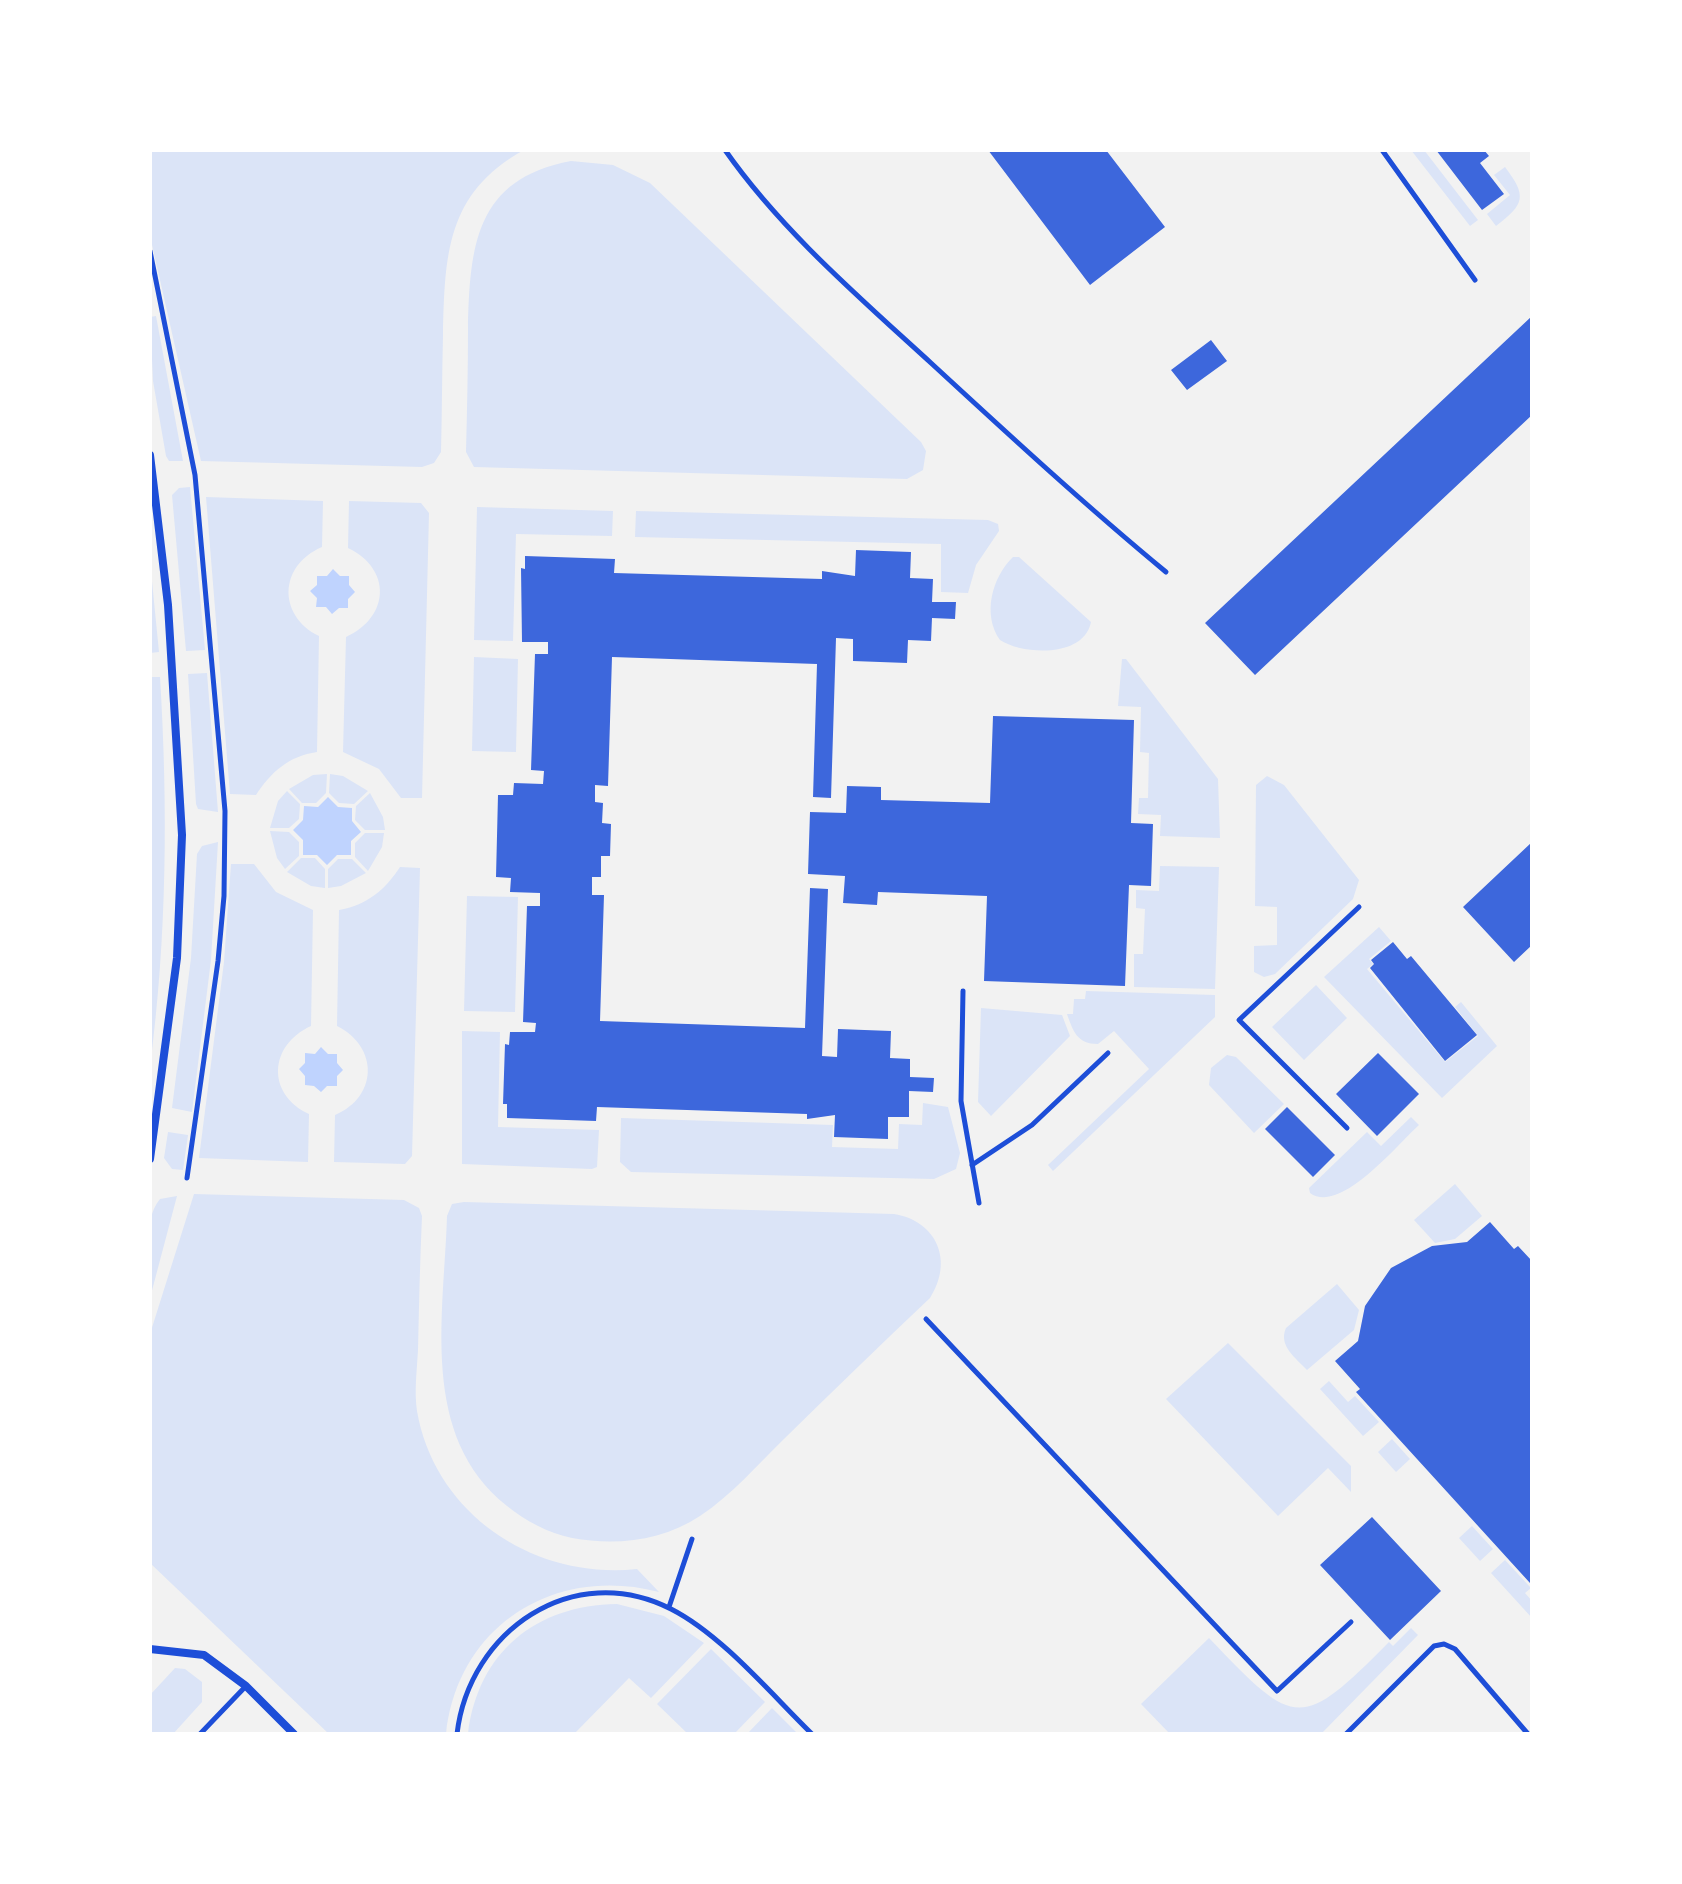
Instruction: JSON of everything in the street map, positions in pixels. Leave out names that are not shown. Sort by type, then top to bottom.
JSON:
[{"type":"street","points":[[150,455],[169,619],[182,835],[177,958],[150,1159]]},
{"type":"street","points":[[150,1649],[204,1655],[246,1686],[294,1734]]},
{"type":"lane","points":[[1382,150],[1475,280]]},
{"type":"lane","points":[[1347,1128],[1239,1020],[1359,907]]},
{"type":"lane","points":[[963,991],[961,1101],[979,1203]]},
{"type":"lane","points":[[972,1165],[1032,1125],[1108,1053]]},
{"type":"lane","points":[[926,1319],[1277,1691],[1351,1622]]},
{"type":"lane","points":[[669,1607],[692,1539]]},
{"type":"lane","points":[[457,1734],[466,1691],[476,1668],[490,1648],[527,1616],[549,1605],[597,1594],[622,1594],[669,1607],[709,1635],[812,1734]]},
{"type":"lane","points":[[1346,1734],[1434,1646],[1444,1644],[1455,1649],[1528,1734]]},
{"type":"lane","points":[[200,1734],[246,1686]]},
{"type":"path","points":[[725,150],[750,185],[866,303],[1105,522],[1166,572]]},
{"type":"path","points":[[150,251],[195,475],[225,811],[224,896],[218,961],[187,1178]]},
{"type":"shaded area","points":[[150,150],[524,150],[498,167],[479,186],[465,206],[455,229],[446,278],[441,452],[434,463],[422,467],[201,461],[150,236]]},
{"type":"shaded area","points":[[1411,150],[1424,150],[1478,220],[1470,226]]},
{"type":"shaded area","points":[[571,161],[613,165],[650,183],[921,442],[926,451],[923,470],[907,479],[474,467],[466,452],[469,299],[476,244],[484,221],[497,200],[515,183],[539,170]]},
{"type":"shaded area","points":[[1505,167],[1517,185],[1520,199],[1513,212],[1496,226],[1487,214],[1510,195],[1494,175]]},
{"type":"shaded area","points":[[156,316],[183,461],[169,461],[166,456],[153,381],[150,317]]},
{"type":"shaded area","points":[[190,487],[205,650],[186,651],[172,495],[179,488]]},
{"type":"shaded area","points":[[206,497],[323,501],[322,547],[297,566],[289,591],[290,604],[296,616],[319,636],[317,752],[298,757],[282,766],[256,795],[230,794]]},
{"type":"shaded area","points":[[349,501],[421,503],[429,513],[422,798],[401,798],[379,769],[343,752],[346,637],[371,618],[378,606],[380,593],[372,568],[348,548]]},
{"type":"shaded area","points":[[477,507],[613,511],[612,536],[516,534],[513,641],[474,640]]},
{"type":"shaded area","points":[[636,511],[988,520],[998,524],[999,531],[976,565],[968,593],[941,592],[941,544],[635,537]]},
{"type":"shaded area","points":[[1013,557],[1019,557],[1091,622],[1086,634],[1077,642],[1052,650],[1037,650],[1023,649],[1000,640],[991,619],[992,597],[1000,575]]},
{"type":"shaded area","points":[[150,561],[159,652],[150,653]]},
{"type":"shaded area","points":[[474,657],[518,659],[516,752],[472,751]]},
{"type":"shaded area","points":[[1122,659],[1126,659],[1218,779],[1220,838],[1160,836],[1161,815],[1138,814],[1139,798],[1148,798],[1149,753],[1140,752],[1141,707],[1118,706]]},
{"type":"shaded area","points":[[207,673],[218,812],[198,809],[196,804],[188,674]]},
{"type":"shaded area","points":[[150,677],[160,677],[165,823],[163,921],[150,1067]]},
{"type":"shaded area","points":[[327,774],[326,793],[316,803],[302,803],[289,789],[313,775]]},
{"type":"shaded area","points":[[330,774],[343,776],[368,791],[354,804],[339,803],[329,793]]},
{"type":"shaded area","points":[[1267,776],[1284,785],[1359,880],[1353,899],[1275,974],[1264,977],[1254,972],[1254,946],[1277,945],[1277,907],[1255,906],[1256,785]]},
{"type":"shaded area","points":[[287,791],[300,804],[299,819],[289,828],[270,828],[278,801]]},
{"type":"shaded area","points":[[370,793],[383,817],[385,830],[365,830],[355,820],[356,806]]},
{"type":"shaded area","points":[[270,831],[289,832],[299,842],[299,856],[285,869],[277,858]]},
{"type":"shaded area","points":[[365,833],[384,833],[382,847],[368,871],[355,857],[355,843]]},
{"type":"shaded area","points":[[218,842],[211,960],[192,1112],[172,1108],[191,958],[197,854],[202,846]]},
{"type":"shaded area","points":[[301,858],[315,858],[325,869],[325,888],[311,886],[287,872]]},
{"type":"shaded area","points":[[338,859],[352,859],[366,873],[341,886],[328,888],[328,869]]},
{"type":"shaded area","points":[[231,864],[254,864],[276,892],[313,910],[311,1026],[297,1034],[287,1045],[278,1070],[285,1094],[309,1114],[308,1162],[199,1158],[224,962]]},
{"type":"shaded area","points":[[1160,866],[1219,867],[1215,989],[1134,987],[1134,954],[1143,954],[1145,909],[1136,908],[1136,890],[1159,891]]},
{"type":"shaded area","points":[[400,867],[420,868],[412,1156],[405,1164],[334,1162],[335,1115],[349,1107],[359,1096],[368,1072],[360,1046],[337,1026],[339,910],[374,895]]},
{"type":"shaded area","points":[[467,896],[518,897],[515,1012],[464,1011]]},
{"type":"shaded area","points":[[1379,927],[1391,941],[1369,959],[1373,964],[1367,969],[1445,1062],[1478,1036],[1455,1007],[1461,1002],[1497,1046],[1442,1098],[1324,977]]},
{"type":"shaded area","points":[[1316,985],[1347,1018],[1304,1060],[1272,1027]]},
{"type":"shaded area","points":[[1086,991],[1215,995],[1215,1017],[1053,1171],[1048,1165],[1149,1069],[1114,1031],[1098,1044],[1085,1042],[1077,1035],[1067,1014],[1073,1014],[1074,999],[1085,999]]},
{"type":"shaded area","points":[[981,1008],[1062,1015],[1070,1036],[991,1116],[978,1102]]},
{"type":"shaded area","points":[[462,1031],[500,1032],[498,1127],[599,1130],[597,1167],[462,1164]]},
{"type":"shaded area","points":[[1227,1055],[1236,1057],[1284,1104],[1254,1133],[1209,1085],[1211,1068]]},
{"type":"shaded area","points":[[923,1103],[948,1107],[960,1153],[956,1169],[934,1179],[631,1172],[620,1162],[621,1118],[833,1125],[832,1147],[898,1149],[899,1124],[922,1125]]},
{"type":"shaded area","points":[[1411,1117],[1419,1125],[1368,1175],[1337,1194],[1322,1197],[1310,1193],[1309,1188],[1367,1132],[1381,1146]]},
{"type":"shaded area","points":[[168,1132],[188,1135],[183,1170],[172,1169],[164,1158]]},
{"type":"shaded area","points":[[1455,1184],[1482,1216],[1455,1239],[1435,1243],[1414,1220]]},
{"type":"shaded area","points":[[194,1194],[404,1200],[419,1208],[422,1216],[416,1404],[427,1448],[445,1481],[468,1510],[496,1533],[527,1551],[562,1564],[599,1570],[637,1569],[659,1592],[621,1586],[584,1587],[550,1596],[518,1612],[492,1634],[470,1662],[454,1695],[446,1734],[329,1734],[150,1563],[150,1334]]},
{"type":"shaded area","points":[[177,1196],[150,1298],[150,1220],[160,1199]]},
{"type":"shaded area","points":[[452,1204],[894,1214],[909,1218],[931,1234],[937,1245],[941,1270],[930,1298],[712,1508],[685,1524],[654,1536],[622,1541],[572,1538],[538,1526],[507,1506],[479,1478],[460,1445],[449,1410],[441,1333],[447,1216]]},
{"type":"shaded area","points":[[1337,1284],[1359,1310],[1354,1330],[1307,1370],[1286,1346],[1286,1328]]},
{"type":"shaded area","points":[[1228,1343],[1351,1466],[1351,1492],[1328,1468],[1278,1516],[1166,1399]]},
{"type":"shaded area","points":[[1329,1381],[1348,1402],[1355,1396],[1379,1422],[1363,1436],[1320,1389]]},
{"type":"shaded area","points":[[1392,1439],[1410,1459],[1396,1472],[1378,1452]]},
{"type":"shaded area","points":[[1472,1526],[1493,1549],[1480,1561],[1459,1538]]},
{"type":"shaded area","points":[[1505,1560],[1531,1588],[1525,1593],[1532,1601],[1532,1618],[1491,1573]]},
{"type":"shaded area","points":[[617,1604],[664,1616],[704,1643],[651,1698],[629,1678],[574,1734],[468,1734],[484,1679],[498,1657],[516,1639],[537,1624],[561,1613]]},
{"type":"shaded area","points":[[1411,1628],[1418,1635],[1321,1734],[1170,1734],[1141,1704],[1209,1638],[1238,1668],[1280,1703],[1298,1708],[1316,1704],[1335,1692],[1389,1642],[1393,1646]]},
{"type":"shaded area","points":[[711,1649],[765,1702],[734,1734],[688,1734],[657,1704]]},
{"type":"shaded area","points":[[175,1668],[185,1669],[202,1682],[202,1702],[173,1734],[150,1734],[150,1695]]},
{"type":"shaded area","points":[[772,1708],[798,1734],[747,1734]]},
{"type":"water","points":[[333,569],[340,576],[349,576],[349,585],[355,592],[348,599],[348,608],[339,608],[332,614],[326,607],[316,607],[317,598],[310,591],[317,585],[317,576],[327,576]]},
{"type":"water","points":[[328,797],[338,807],[352,808],[352,821],[361,832],[351,841],[351,855],[337,855],[327,865],[317,855],[303,855],[303,840],[293,830],[303,820],[304,806],[318,807]]},
{"type":"water","points":[[321,1047],[328,1054],[337,1054],[337,1063],[343,1070],[337,1076],[337,1086],[327,1086],[321,1092],[314,1086],[305,1085],[305,1076],[299,1069],[305,1063],[305,1053],[315,1054]]},
{"type":"building","points":[[988,150],[1106,150],[1165,227],[1090,285]]},
{"type":"building","points":[[1436,150],[1484,150],[1489,156],[1480,163],[1504,194],[1482,210]]},
{"type":"building","points":[[1532,316],[1532,415],[1255,675],[1205,623]]},
{"type":"building","points":[[1211,340],[1227,361],[1187,390],[1171,370]]},
{"type":"building","points":[[856,550],[911,552],[910,578],[933,579],[932,602],[956,602],[955,619],[932,618],[931,641],[908,640],[907,663],[853,661],[853,639],[836,638],[831,798],[813,797],[817,664],[612,657],[608,786],[595,785],[595,802],[603,803],[602,823],[611,824],[610,856],[601,856],[601,877],[592,877],[592,895],[604,895],[600,1021],[805,1028],[810,888],[828,889],[822,1056],[837,1057],[838,1029],[891,1031],[890,1058],[910,1059],[910,1077],[934,1078],[933,1092],[909,1091],[909,1117],[888,1117],[888,1139],[834,1137],[835,1115],[807,1119],[807,1114],[597,1107],[596,1121],[507,1118],[507,1104],[503,1104],[505,1044],[509,1045],[510,1032],[535,1032],[536,1023],[523,1022],[527,906],[540,906],[540,893],[510,892],[511,878],[496,877],[498,795],[513,795],[514,783],[543,784],[544,771],[531,770],[535,654],[548,654],[548,642],[522,642],[521,568],[525,569],[525,556],[615,559],[614,573],[822,579],[822,571],[855,576]]},
{"type":"building","points":[[993,716],[1134,720],[1131,823],[1153,824],[1151,886],[1129,885],[1125,986],[984,981],[987,896],[878,892],[877,905],[843,903],[845,876],[808,874],[810,812],[846,813],[847,786],[881,787],[881,800],[990,803]]},
{"type":"building","points":[[1532,842],[1532,945],[1514,962],[1463,907]]},
{"type":"building","points":[[1393,942],[1407,959],[1411,956],[1477,1035],[1445,1061],[1370,968],[1374,964],[1371,960]]},
{"type":"building","points":[[1378,1053],[1419,1094],[1377,1136],[1336,1094]]},
{"type":"building","points":[[1287,1107],[1335,1155],[1313,1177],[1265,1129]]},
{"type":"building","points":[[1490,1222],[1514,1249],[1518,1246],[1532,1261],[1530,1583],[1356,1392],[1360,1389],[1335,1361],[1358,1341],[1365,1306],[1391,1268],[1432,1246],[1467,1242]]},
{"type":"building","points":[[1372,1517],[1441,1591],[1390,1640],[1320,1565]]}]
